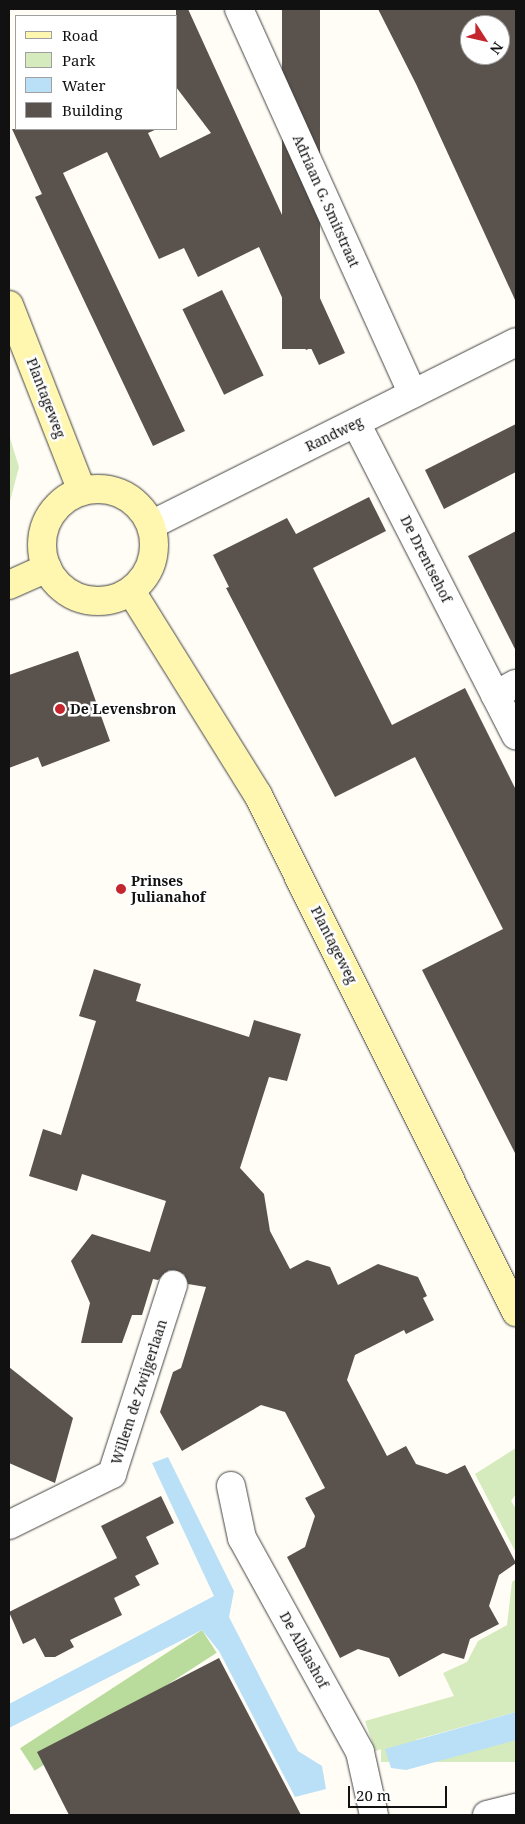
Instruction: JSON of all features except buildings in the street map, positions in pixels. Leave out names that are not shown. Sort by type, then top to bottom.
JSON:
[{"type":"street","name":"Adriaan G. Smitstraat","points":[[240,9],[413,394]]},
{"type":"street","name":"Plantageweg","points":[[9,305],[82,491]]},
{"type":"street","name":"Randweg","points":[[151,526],[516,342]]},
{"type":"street","name":"De Drentsehof","points":[[356,423],[506,689],[516,735]]},
{"type":"street","points":[[103,489],[124,495],[140,507],[151,526],[152,561],[130,591],[113,599],[83,599],[58,584],[47,568],[42,543],[49,518],[66,499],[82,491],[103,489]]},
{"type":"street","points":[[9,584],[47,568]]},
{"type":"street","name":"Plantageweg","points":[[130,591],[258,796],[419,1112],[510,1284],[516,1312]]},
{"type":"street","name":"Willem de Zwijgerlaan","points":[[9,1525],[112,1474],[174,1285]]},
{"type":"street","name":"De Alblashof","points":[[231,1486],[242,1538],[360,1752],[374,1815]]},
{"type":"street","points":[[487,1815],[516,1808]]},
{"type":"green space","points":[[9,435],[19,467],[9,505]]},
{"type":"green space","points":[[516,1448],[516,1494],[511,1501],[516,1509],[516,1553],[475,1474]]},
{"type":"green space","points":[[516,1579],[516,1712],[375,1751],[365,1721],[454,1696],[443,1673],[467,1662],[478,1641],[507,1625],[512,1582]]},
{"type":"green space","points":[[202,1630],[217,1653],[35,1771],[20,1748]]},
{"type":"green space","points":[[381,1740],[516,1740],[516,1762],[381,1762]]},
{"type":"water","points":[[168,1457],[234,1591],[229,1617],[298,1751],[322,1766],[326,1789],[295,1797],[219,1651],[202,1630],[9,1728],[9,1704],[214,1596],[152,1463]]},
{"type":"water","points":[[516,1712],[516,1740],[406,1770],[391,1768],[385,1749]]},
{"type":"place","name":"De Levensbron","points":[[60,709]]},
{"type":"place","name":"Prinses Julianahof","points":[[121,889]]}]
